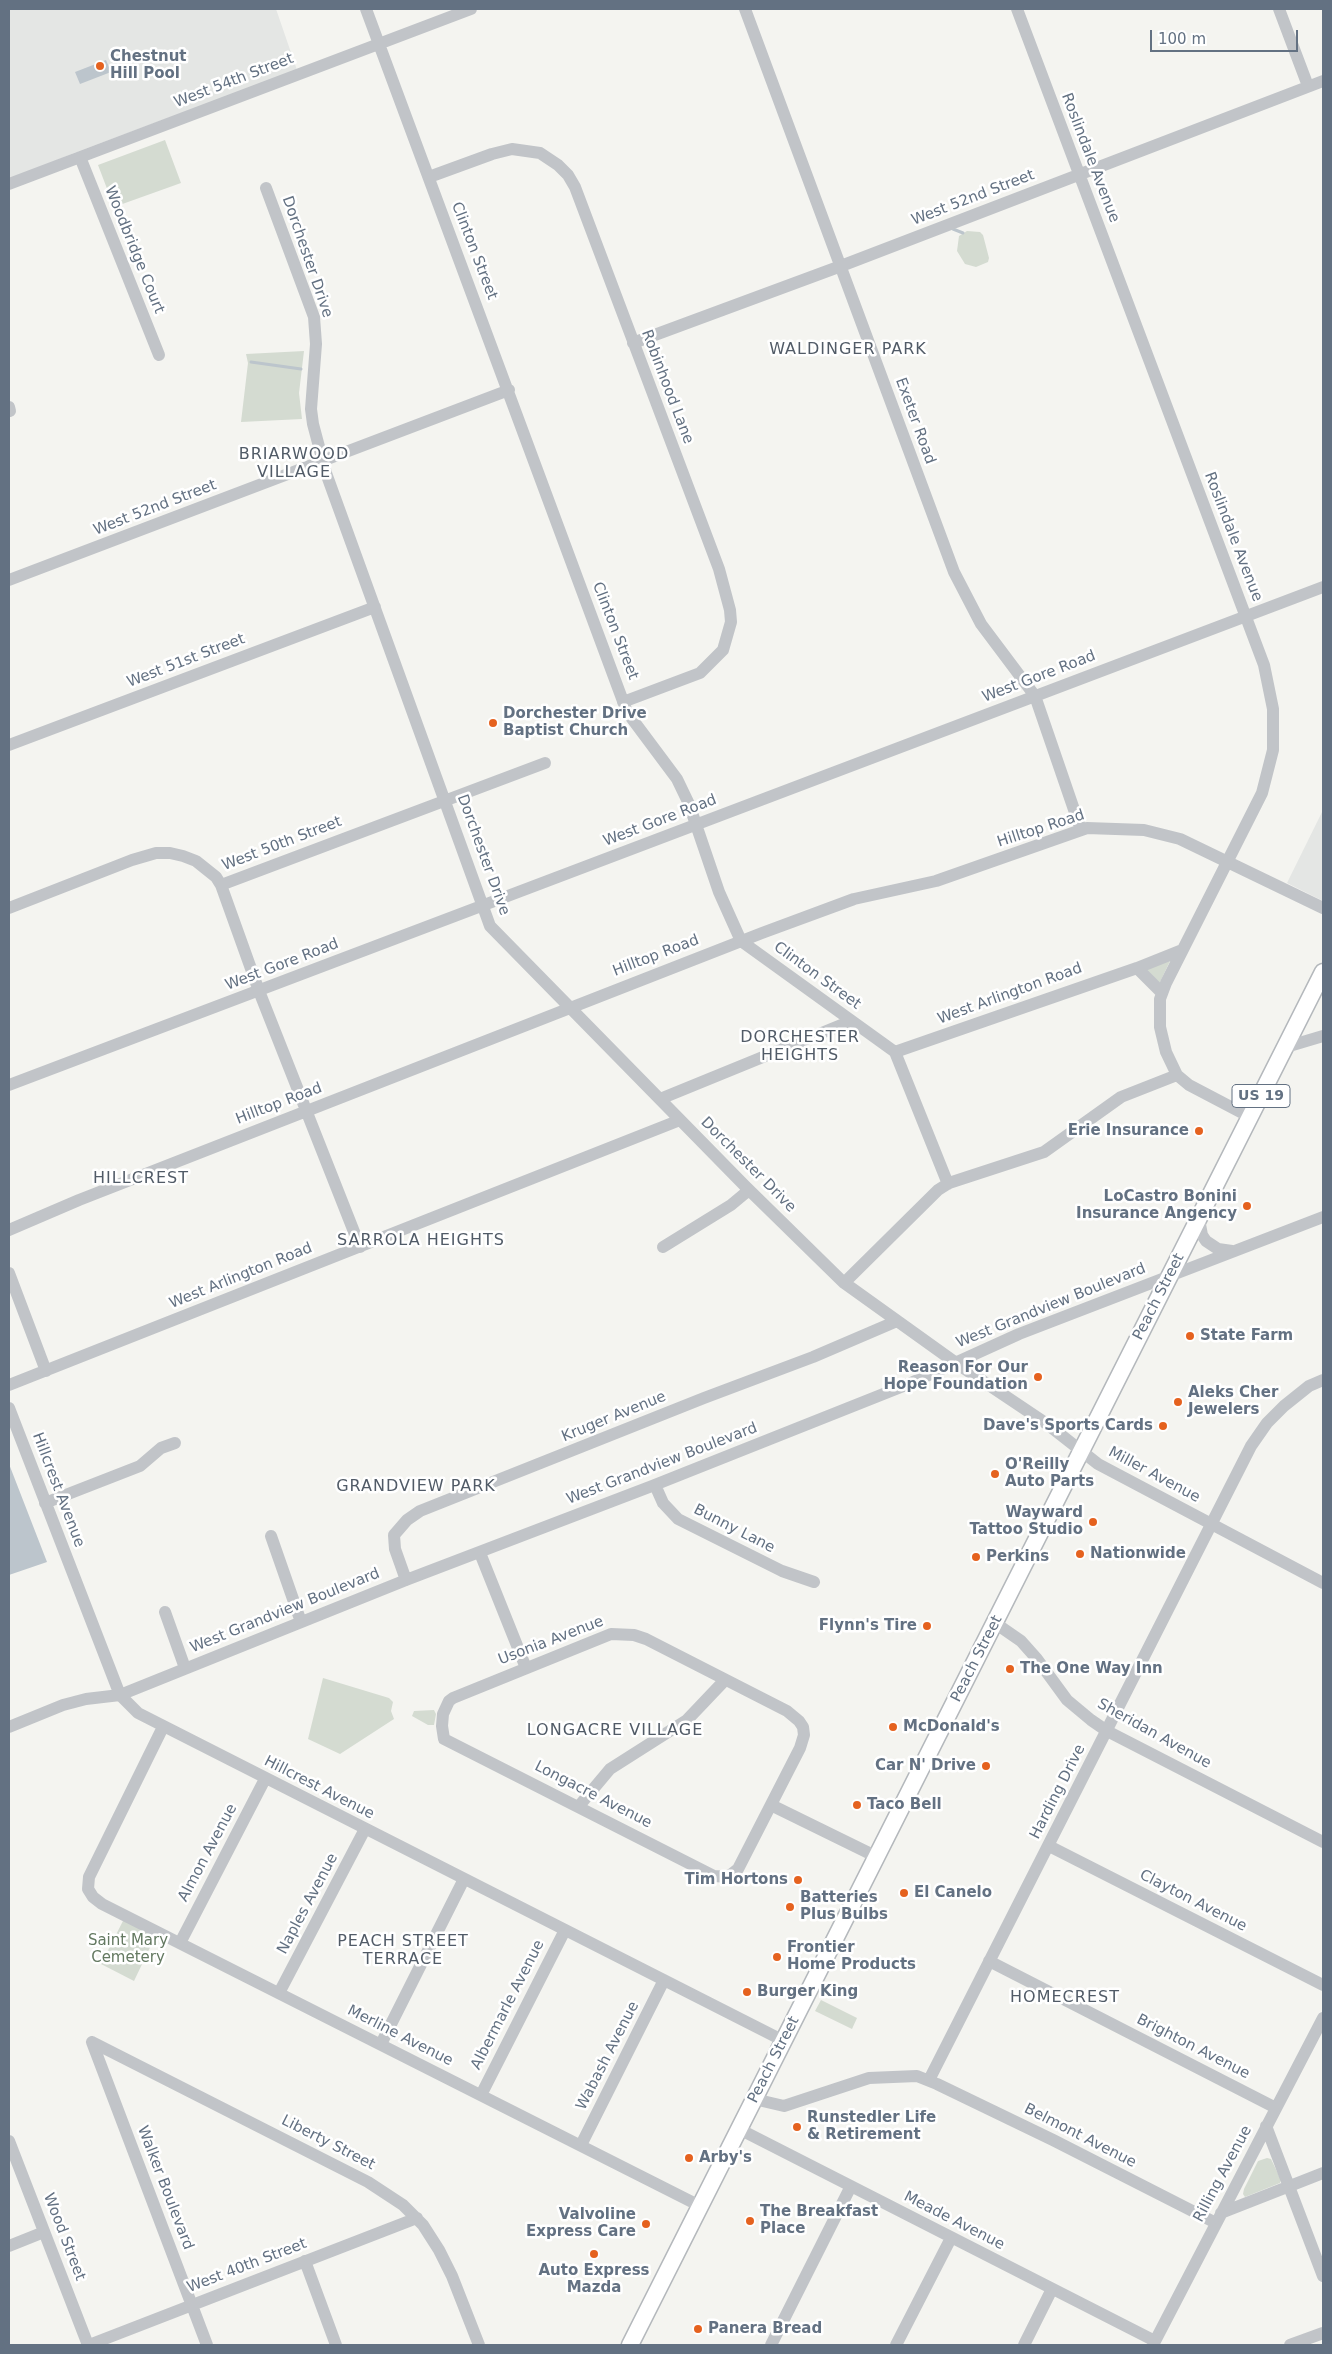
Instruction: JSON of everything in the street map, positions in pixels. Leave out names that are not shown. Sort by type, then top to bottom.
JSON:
[{"type":"main road","name":"Peach Street","points":[[630,2345],[1323,972]]},
{"type":"street","name":"Clinton Street","points":[[366,9],[509,390],[623,702],[635,724],[677,779],[689,804],[720,892],[741,941],[895,1052]]},
{"type":"street","name":"West 54th Street","points":[[9,184],[471,9]]},
{"type":"street","name":"Exeter Road","points":[[745,9],[954,572],[982,624],[1035,696],[1080,830]]},
{"type":"street","name":"Roslindale Avenue","points":[[1017,9],[1246,616],[1270,688],[1274,709],[1273,750],[1262,793],[1162,993],[1160,1027],[1166,1052],[1177,1075]]},
{"type":"street","points":[[1279,9],[1308,86]]},
{"type":"street","name":"West 52nd Street","points":[[633,343],[841,266],[1323,81]]},
{"type":"street","name":"Robinhood Lane","points":[[429,177],[492,154],[512,149],[540,154],[558,164],[568,175],[575,187],[719,569],[728,597],[731,622],[723,650],[700,673],[623,702]]},
{"type":"street","name":"Woodbridge Court","points":[[80,157],[159,356]]},
{"type":"street","name":"Dorchester Drive","points":[[266,188],[314,317],[316,344],[311,409],[323,462],[488,922],[497,934],[749,1190],[844,1283],[956,1362]]},
{"type":"street","name":"West 52nd Street","points":[[9,580],[509,390]]},
{"type":"street","name":"West Gore Road","points":[[9,1085],[483,907],[1323,587]]},
{"type":"street","name":"West 51st Street","points":[[9,745],[375,607]]},
{"type":"street","name":"West 50th Street","points":[[9,908],[132,860],[156,853],[170,853],[196,861],[208,870],[221,885],[546,763]]},
{"type":"street","name":"Hilltop Road","points":[[9,1230],[74,1202],[741,941],[854,899],[936,882],[1080,830],[1126,828],[1180,838],[1323,908]]},
{"type":"street","points":[[221,885],[259,991],[360,1247]]},
{"type":"street","name":"West Arlington Road","points":[[895,1052],[1137,968],[1182,950]]},
{"type":"street","points":[[1137,968],[1162,993]]},
{"type":"street","points":[[660,1099],[851,1021]]},
{"type":"street","points":[[1286,1047],[1323,1036]]},
{"type":"street","points":[[895,1052],[948,1184]]},
{"type":"street","points":[[844,1283],[938,1190],[948,1184],[1044,1152],[1122,1097],[1177,1075],[1188,1085],[1250,1117]]},
{"type":"street","name":"West Arlington Road","points":[[9,1386],[680,1120]]},
{"type":"street","points":[[663,1247],[731,1205],[749,1190]]},
{"type":"street","name":"West Grandview Boulevard","points":[[9,1727],[63,1705],[86,1699],[120,1695],[406,1580],[655,1485],[911,1383],[1012,1336],[1323,1217]]},
{"type":"street","points":[[1199,1219],[1202,1235],[1211,1246],[1234,1251]]},
{"type":"street","points":[[9,1273],[46,1371]]},
{"type":"street","name":"Kruger Avenue","points":[[406,1580],[395,1549],[394,1535],[407,1520],[420,1511],[704,1398],[813,1358],[897,1321]]},
{"type":"street","name":"Miller Avenue","points":[[956,1362],[1048,1424],[1098,1464],[1323,1582]]},
{"type":"street","name":"Harding Drive","points":[[929,2080],[1252,1446],[1267,1423],[1284,1406],[1309,1386],[1323,1380]]},
{"type":"street","name":"Hillcrest Avenue","points":[[9,1408],[120,1695],[138,1713],[784,2041]]},
{"type":"street","points":[[45,1503],[140,1466],[161,1448],[175,1443]]},
{"type":"street","name":"Bunny Lane","points":[[655,1485],[663,1503],[678,1519],[782,1571],[814,1582]]},
{"type":"street","points":[[271,1536],[301,1622]]},
{"type":"street","points":[[480,1553],[526,1668]]},
{"type":"street","points":[[165,1612],[185,1668]]},
{"type":"street","name":"Sheridan Avenue","points":[[995,1623],[1011,1632],[1026,1646],[1076,1709],[1107,1731],[1323,1842]]},
{"type":"street","name":"Usonia Avenue","points":[[444,1739],[443,1714],[453,1698],[599,1637],[621,1634],[646,1639],[787,1711],[799,1721],[803,1727],[804,1735],[800,1748],[771,1805]]},
{"type":"street","points":[[579,1806],[610,1768],[687,1720],[725,1680]]},
{"type":"street","name":"Merline Avenue","points":[[163,1727],[89,1877],[88,1889],[93,1897],[102,1904],[700,2206]]},
{"type":"street","name":"Longacre Avenue","points":[[444,1739],[714,1876],[728,1876],[738,1869],[771,1805]]},
{"type":"street","name":"Almon Avenue","points":[[180,1943],[265,1779]]},
{"type":"street","points":[[771,1805],[877,1857]]},
{"type":"street","name":"Naples Avenue","points":[[279,1993],[365,1829]]},
{"type":"street","name":"Clayton Avenue","points":[[1049,1846],[1323,1985]]},
{"type":"street","points":[[381,2044],[464,1879]]},
{"type":"street","name":"Albermarle Avenue","points":[[481,2095],[565,1930]]},
{"type":"street","name":"Brighton Avenue","points":[[989,1961],[1276,2108]]},
{"type":"street","name":"Wabash Avenue","points":[[580,2146],[664,1980]]},
{"type":"street","name":"Rilling Avenue","points":[[1154,2343],[1323,2018]]},
{"type":"street","name":"Liberty Street","points":[[92,2042],[368,2182],[403,2205],[417,2218],[432,2238],[448,2265],[479,2345]]},
{"type":"street","name":"Walker Boulevard","points":[[92,2042],[207,2345]]},
{"type":"street","points":[[754,2099],[784,2106],[869,2078],[917,2076],[929,2080]]},
{"type":"street","name":"Belmont Avenue","points":[[929,2080],[1218,2218]]},
{"type":"street","points":[[1266,2126],[1323,2276]]},
{"type":"street","name":"Meade Avenue","points":[[739,2130],[1154,2343]]},
{"type":"street","name":"Wood Street","points":[[9,2141],[89,2345]]},
{"type":"street","points":[[1218,2218],[1323,2173]]},
{"type":"street","points":[[771,2345],[851,2186]]},
{"type":"street","name":"West 40th Street","points":[[89,2345],[417,2218]]},
{"type":"street","points":[[9,2246],[44,2232]]},
{"type":"street","points":[[896,2345],[951,2238]]},
{"type":"street","points":[[305,2261],[336,2345]]},
{"type":"street","points":[[1024,2345],[1052,2289]]},
{"type":"street","points":[[1290,2345],[1323,2333]]},
{"type":"shaded area","points":[[9,9],[276,9],[297,70],[74,153],[9,180]]},
{"type":"shaded area","name":"Chestnut Hill Pool","points":[[106,60],[111,72],[80,84],[75,72]]},
{"type":"shaded area","points":[[1323,810],[1323,901],[1287,883]]},
{"type":"shaded area","points":[[9,1464],[47,1562],[9,1575]]},
{"type":"green space","points":[[165,140],[181,183],[114,207],[98,165]]},
{"type":"green space","points":[[967,231],[980,232],[983,235],[989,258],[988,262],[976,267],[965,264],[957,251],[959,236]]},
{"type":"green space","points":[[304,351],[299,393],[302,419],[241,422],[248,363],[246,354]]},
{"type":"green space","points":[[1171,959],[1159,984],[1144,969]]},
{"type":"green space","points":[[323,1678],[389,1698],[393,1702],[391,1711],[394,1719],[340,1754],[308,1739]]},
{"type":"green space","points":[[434,1710],[436,1714],[434,1725],[428,1725],[412,1716],[414,1711]]},
{"type":"green space","name":"Saint Mary Cemetery","points":[[124,1919],[156,1935],[134,1981],[101,1964]]},
{"type":"green space","points":[[821,2000],[857,2018],[852,2029],[815,2011]]},
{"type":"green space","points":[[1267,2158],[1271,2159],[1281,2180],[1280,2183],[1245,2197],[1243,2194],[1244,2189],[1258,2161]]},
{"type":"waterway","points":[[953,229],[963,233]]},
{"type":"waterway","points":[[251,362],[301,369]]},
{"type":"place","name":"Chestnut Hill Pool","points":[[100,66]]},
{"type":"place","name":"Dorchester Drive Baptist Church","points":[[493,723]]},
{"type":"place","name":"Erie Insurance","points":[[1199,1131]]},
{"type":"place","name":"LoCastro Bonini Insurance Angency","points":[[1247,1206]]},
{"type":"place","name":"State Farm","points":[[1190,1336]]},
{"type":"place","name":"Reason For Our Hope Foundation","points":[[1038,1377]]},
{"type":"place","name":"Aleks Cher Jewelers","points":[[1178,1402]]},
{"type":"place","name":"Dave's Sports Cards","points":[[1163,1426]]},
{"type":"place","name":"O'Reilly Auto Parts","points":[[995,1474]]},
{"type":"place","name":"Wayward Tattoo Studio","points":[[1093,1522]]},
{"type":"place","name":"Nationwide","points":[[1080,1554]]},
{"type":"place","name":"Perkins","points":[[976,1557]]},
{"type":"place","name":"Flynn's Tire","points":[[927,1626]]},
{"type":"place","name":"The One Way Inn","points":[[1010,1669]]},
{"type":"place","name":"McDonald's","points":[[893,1727]]},
{"type":"place","name":"Car N' Drive","points":[[986,1766]]},
{"type":"place","name":"Taco Bell","points":[[857,1805]]},
{"type":"place","name":"Tim Hortons","points":[[798,1880]]},
{"type":"place","name":"El Canelo","points":[[904,1893]]},
{"type":"place","name":"Batteries Plus Bulbs","points":[[790,1907]]},
{"type":"place","name":"Frontier Home Products","points":[[777,1957]]},
{"type":"place","name":"Burger King","points":[[747,1992]]},
{"type":"place","name":"Runstedler Life & Retirement","points":[[797,2127]]},
{"type":"place","name":"Arby's","points":[[689,2158]]},
{"type":"place","name":"The Breakfast Place","points":[[750,2221]]},
{"type":"place","name":"Valvoline Express Care","points":[[646,2224]]},
{"type":"place","name":"Auto Express Mazda","points":[[594,2254]]},
{"type":"place","name":"Panera Bread","points":[[698,2329]]},
{"type":"district","name":"WALDINGER PARK","points":[[848,350]]},
{"type":"district","name":"BRIARWOOD VILLAGE","points":[[294,464]]},
{"type":"district","name":"DORCHESTER HEIGHTS","points":[[800,1047]]},
{"type":"district","name":"HILLCREST","points":[[141,1179]]},
{"type":"district","name":"SARROLA HEIGHTS","points":[[421,1241]]},
{"type":"district","name":"GRANDVIEW PARK","points":[[416,1487]]},
{"type":"district","name":"LONGACRE VILLAGE","points":[[615,1731]]},
{"type":"district","name":"PEACH STREET TERRACE","points":[[403,1951]]},
{"type":"district","name":"HOMECREST","points":[[1065,1998]]}]
